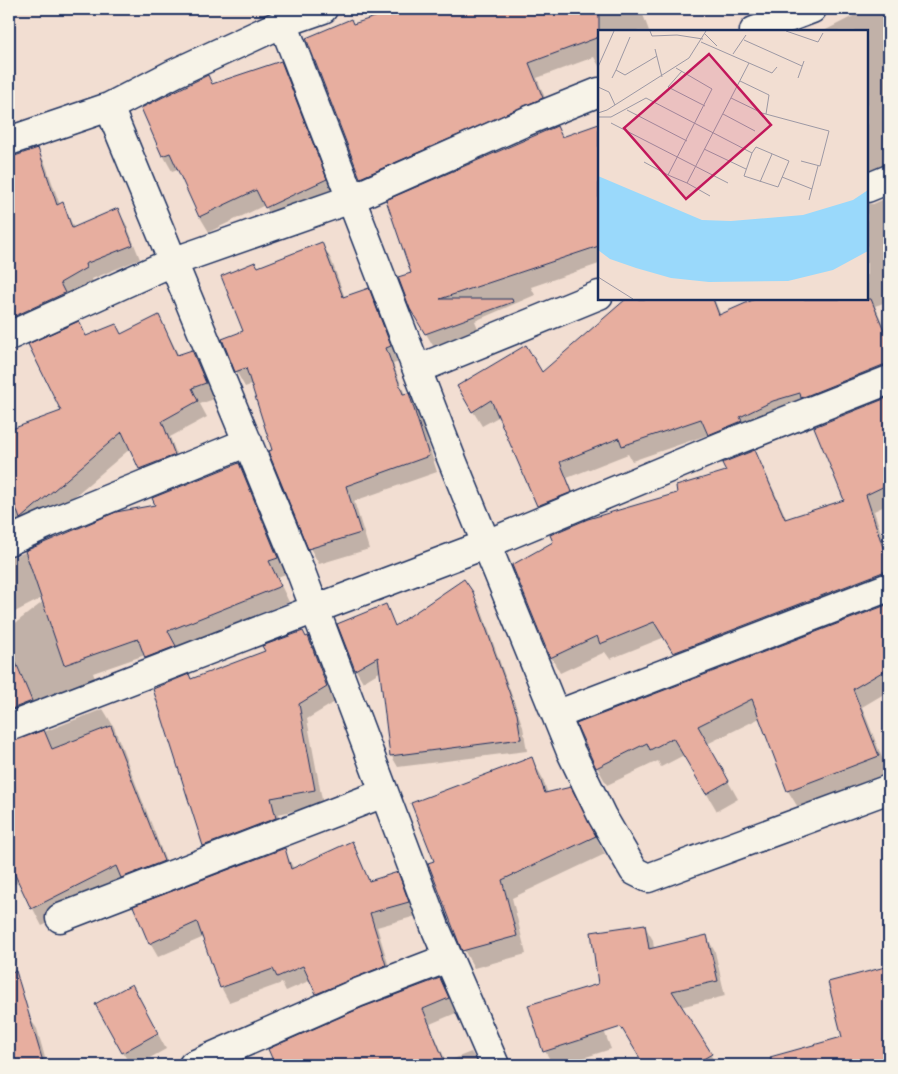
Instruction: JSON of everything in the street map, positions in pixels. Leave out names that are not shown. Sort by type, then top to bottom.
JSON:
[{"type":"street","points":[[9,141],[109,107],[175,73],[283,23],[323,9]]},
{"type":"street","points":[[757,30],[812,9]]},
{"type":"street","points":[[283,23],[450,455],[571,752],[602,816],[634,871],[648,878],[889,789]]},
{"type":"street","points":[[9,336],[172,262],[352,199],[527,121],[598,92]]},
{"type":"street","points":[[109,107],[315,608],[434,927],[495,1065]]},
{"type":"street","points":[[868,188],[889,179]]},
{"type":"street","points":[[418,369],[598,295]]},
{"type":"street","points":[[9,727],[315,608],[487,544],[722,446],[889,380]]},
{"type":"street","points":[[9,541],[248,442]]},
{"type":"street","points":[[556,715],[889,587]]},
{"type":"street","points":[[60,918],[384,793]]},
{"type":"street","points":[[193,1065],[357,993],[448,958]]},
{"type":"building","points":[[400,9],[599,9],[598,37],[529,63],[543,98],[360,178],[306,38],[351,19],[353,24]]},
{"type":"building","points":[[281,61],[327,179],[265,208],[256,190],[199,217],[170,153],[162,156],[141,108],[208,75],[212,84]]},
{"type":"building","points":[[598,124],[598,246],[440,299],[512,299],[513,302],[425,334],[410,309],[398,277],[411,273],[386,200],[557,126],[562,137]]},
{"type":"building","points":[[38,148],[57,205],[63,202],[72,228],[118,208],[133,245],[85,264],[86,268],[60,283],[65,293],[15,316],[9,304],[9,158]]},
{"type":"building","points":[[322,242],[343,297],[369,288],[391,346],[386,348],[403,394],[409,393],[429,456],[346,486],[361,533],[308,549],[268,451],[272,450],[246,368],[235,372],[222,339],[243,331],[221,276],[255,262],[258,267]]},
{"type":"building","points":[[871,299],[889,342],[889,365],[883,365],[801,398],[800,393],[773,401],[740,417],[742,421],[708,435],[701,419],[622,446],[619,438],[560,462],[572,492],[537,506],[491,400],[472,412],[457,386],[526,345],[542,372],[625,300],[713,300],[719,315],[753,300]]},
{"type":"building","points":[[159,315],[177,355],[192,350],[206,383],[192,388],[198,401],[162,421],[175,455],[139,469],[122,432],[20,519],[9,488],[9,430],[61,411],[28,344],[79,321],[86,336],[116,324],[121,334]]},
{"type":"building","points":[[889,397],[889,484],[866,495],[889,566],[889,572],[883,572],[673,653],[654,622],[600,644],[597,636],[550,658],[512,565],[553,542],[550,535],[588,519],[677,493],[676,486],[726,471],[722,463],[755,450],[785,519],[844,500],[814,427]]},
{"type":"building","points":[[239,463],[278,558],[269,561],[281,586],[168,631],[176,646],[145,658],[138,639],[64,665],[25,551],[116,512],[155,505],[152,498]]},
{"type":"building","points":[[464,579],[473,592],[517,714],[521,739],[390,756],[378,657],[355,670],[337,624],[386,604],[395,626]]},
{"type":"building","points":[[889,604],[889,668],[853,689],[879,756],[787,791],[752,699],[698,726],[729,781],[706,794],[673,738],[650,750],[647,743],[596,768],[576,724]]},
{"type":"building","points":[[303,631],[306,637],[308,636],[327,687],[299,704],[315,790],[271,798],[276,818],[203,846],[153,689],[189,674],[191,679],[265,651],[262,646]]},
{"type":"building","points":[[9,646],[32,701],[9,710]]},
{"type":"building","points":[[111,726],[164,861],[121,878],[116,866],[31,909],[9,862],[9,742],[44,730],[52,749]]},
{"type":"building","points":[[532,757],[545,793],[571,787],[596,836],[502,880],[517,936],[462,951],[428,863],[434,861],[411,803]]},
{"type":"building","points":[[352,841],[369,881],[398,872],[409,902],[370,913],[386,965],[316,994],[303,966],[277,977],[273,969],[220,988],[197,922],[149,944],[133,906],[285,848],[291,869]]},
{"type":"building","points":[[645,924],[649,949],[707,935],[718,981],[672,991],[712,1054],[693,1065],[644,1065],[621,1027],[543,1052],[528,1005],[598,984],[591,932]]},
{"type":"building","points":[[889,966],[889,1065],[772,1065],[770,1057],[842,1037],[828,982]]},
{"type":"building","points":[[16,971],[44,1065],[9,1065],[9,972]]},
{"type":"building","points":[[440,978],[449,998],[423,1009],[446,1065],[275,1065],[268,1049],[363,1007]]},
{"type":"building","points":[[132,984],[158,1033],[122,1053],[95,1004]]}]
